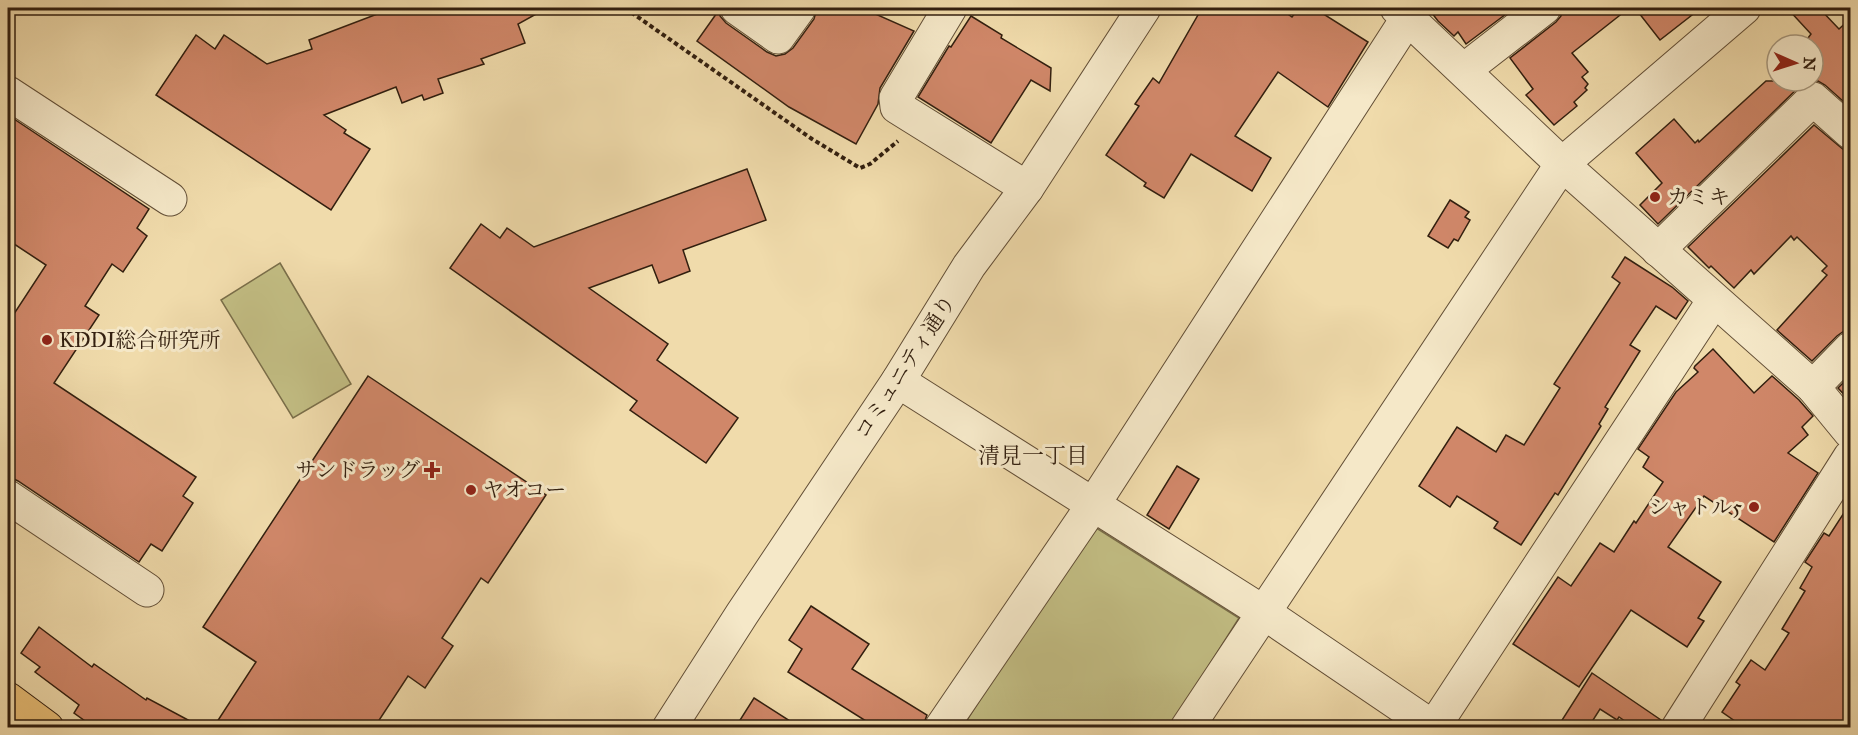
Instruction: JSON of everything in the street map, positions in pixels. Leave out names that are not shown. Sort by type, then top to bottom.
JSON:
[{"type":"main road","points":[[11,710],[46,728]]},
{"type":"street","points":[[737,8],[778,37],[799,8]]},
{"type":"street","points":[[950,8],[896,98],[897,107],[1027,188]]},
{"type":"street","name":"コミュニティ通り","points":[[669,728],[742,614],[898,381],[969,266],[1027,188],[1144,8]]},
{"type":"street","points":[[1464,70],[1544,8]]},
{"type":"street","points":[[1187,728],[1562,164],[1744,8]]},
{"type":"street","points":[[941,728],[1093,505],[1402,13],[1562,164],[1813,387],[1851,432]]},
{"type":"street","points":[[8,93],[170,199]]},
{"type":"street","points":[[1659,250],[1813,99],[1851,132]]},
{"type":"street","points":[[898,381],[1263,612],[1434,727],[1714,300]]},
{"type":"street","points":[[1813,387],[1851,349]]},
{"type":"street","points":[[1678,728],[1851,457]]},
{"type":"street","points":[[8,497],[147,590]]},
{"type":"path","points":[[625,8],[812,139],[860,168],[870,164],[922,122]]},
{"type":"shaded area","points":[[280,263],[351,384],[293,418],[221,300]]},
{"type":"shaded area","points":[[1090,524],[1239,618],[1170,727],[962,728]]},
{"type":"building","points":[[393,8],[547,8],[518,24],[525,43],[481,59],[484,64],[438,79],[443,93],[424,100],[422,95],[402,103],[396,87],[324,115],[346,130],[344,133],[370,149],[331,210],[156,95],[196,35],[215,49],[224,35],[267,64],[312,49],[309,40]]},
{"type":"building","points":[[817,8],[862,8],[914,31],[880,88],[878,104],[856,144],[789,107],[697,41],[719,10],[720,16],[726,23],[767,52],[776,56],[785,54],[793,48],[814,19]]},
{"type":"building","points":[[1202,8],[1279,8],[1292,17],[1299,8],[1314,8],[1368,42],[1328,107],[1278,72],[1235,136],[1271,158],[1252,191],[1191,154],[1164,198],[1144,186],[1146,183],[1106,155],[1139,106],[1135,104],[1153,78],[1159,83]]},
{"type":"building","points":[[1428,8],[1514,8],[1466,44],[1458,32],[1454,36]]},
{"type":"building","points":[[1562,8],[1629,8],[1572,53],[1588,72],[1582,77],[1588,84],[1585,88],[1587,90],[1574,102],[1577,106],[1554,125],[1526,95],[1533,89],[1510,58],[1556,22],[1561,16]]},
{"type":"building","points":[[1635,8],[1701,8],[1660,40]]},
{"type":"building","points":[[1787,8],[1819,8],[1839,29],[1851,18],[1851,95],[1844,102],[1825,85],[1825,33],[1810,33]]},
{"type":"building","points":[[971,16],[1002,35],[1001,38],[1051,68],[1050,91],[1031,80],[991,143],[918,97],[949,46],[951,47]]},
{"type":"building","points":[[1765,82],[1765,93],[1793,93],[1658,224],[1640,205],[1662,183],[1636,153],[1674,119],[1695,143],[1698,140],[1699,142]]},
{"type":"building","name":"KDDI総合研究所","points":[[8,115],[149,209],[137,228],[147,236],[123,272],[112,264],[85,306],[99,315],[54,383],[196,477],[183,496],[193,503],[162,551],[151,544],[139,562],[8,476],[8,323],[46,265],[8,240]]},
{"type":"building","points":[[1814,125],[1851,156],[1851,331],[1844,331],[1837,336],[1812,361],[1777,330],[1827,275],[1822,271],[1827,266],[1797,237],[1794,240],[1791,236],[1754,274],[1751,270],[1734,288],[1688,247]]},
{"type":"building","points":[[747,169],[766,220],[683,250],[690,271],[659,283],[652,265],[589,288],[668,344],[657,360],[738,418],[706,463],[630,410],[637,401],[450,268],[481,224],[500,238],[507,228],[534,247]]},
{"type":"building","points":[[1450,200],[1469,212],[1465,217],[1470,220],[1458,241],[1454,239],[1448,248],[1428,236]]},
{"type":"building","points":[[1625,257],[1672,287],[1688,301],[1676,319],[1656,306],[1630,345],[1640,351],[1605,407],[1608,409],[1599,424],[1601,426],[1558,495],[1555,493],[1521,545],[1494,528],[1498,522],[1457,496],[1450,507],[1419,486],[1457,427],[1496,452],[1506,435],[1524,445],[1560,388],[1554,384],[1620,283],[1612,277]]},
{"type":"building","points":[[1713,349],[1754,393],[1772,376],[1813,416],[1802,427],[1808,435],[1788,453],[1818,473],[1774,542],[1704,496],[1668,547],[1721,582],[1698,618],[1704,621],[1687,647],[1631,610],[1579,687],[1513,644],[1558,577],[1571,586],[1600,543],[1614,552],[1634,521],[1636,523],[1663,482],[1643,467],[1649,457],[1638,449],[1676,392],[1698,372],[1695,366]]},
{"type":"building","points":[[1851,375],[1851,402],[1838,388]]},
{"type":"building","points":[[368,376],[546,495],[488,583],[481,578],[442,638],[453,646],[425,688],[408,676],[374,728],[213,728],[256,662],[203,627]]},
{"type":"building","points":[[1177,466],[1199,479],[1169,529],[1147,515]]},
{"type":"building","points":[[1851,502],[1851,728],[1745,728],[1722,712],[1740,685],[1736,682],[1751,660],[1765,670],[1789,633],[1782,629],[1805,591],[1800,588],[1812,567],[1805,562],[1824,533],[1829,536]]},
{"type":"building","points":[[811,606],[869,644],[852,669],[927,715],[922,728],[877,728],[788,672],[802,649],[789,640]]},
{"type":"building","points":[[39,627],[92,667],[94,664],[146,700],[147,698],[203,728],[95,728],[74,713],[79,705],[35,672],[40,667],[21,653]]},
{"type":"building","points":[[1592,673],[1661,720],[1659,728],[1635,728],[1619,717],[1617,720],[1600,709],[1588,728],[1557,728]]},
{"type":"building","points":[[754,698],[801,728],[735,728]]},
{"type":"place","name":"カミキ","points":[[1655,197]]},
{"type":"place","name":"KDDI総合研究所","points":[[47,340]]},
{"type":"place","name":"サンドラッグ","points":[[432,470]]},
{"type":"place","name":"ヤオコー","points":[[471,490]]},
{"type":"place","name":"シャトル5","points":[[1754,507]]},
{"type":"district","name":"清見一丁目","points":[[1033,455]]}]
